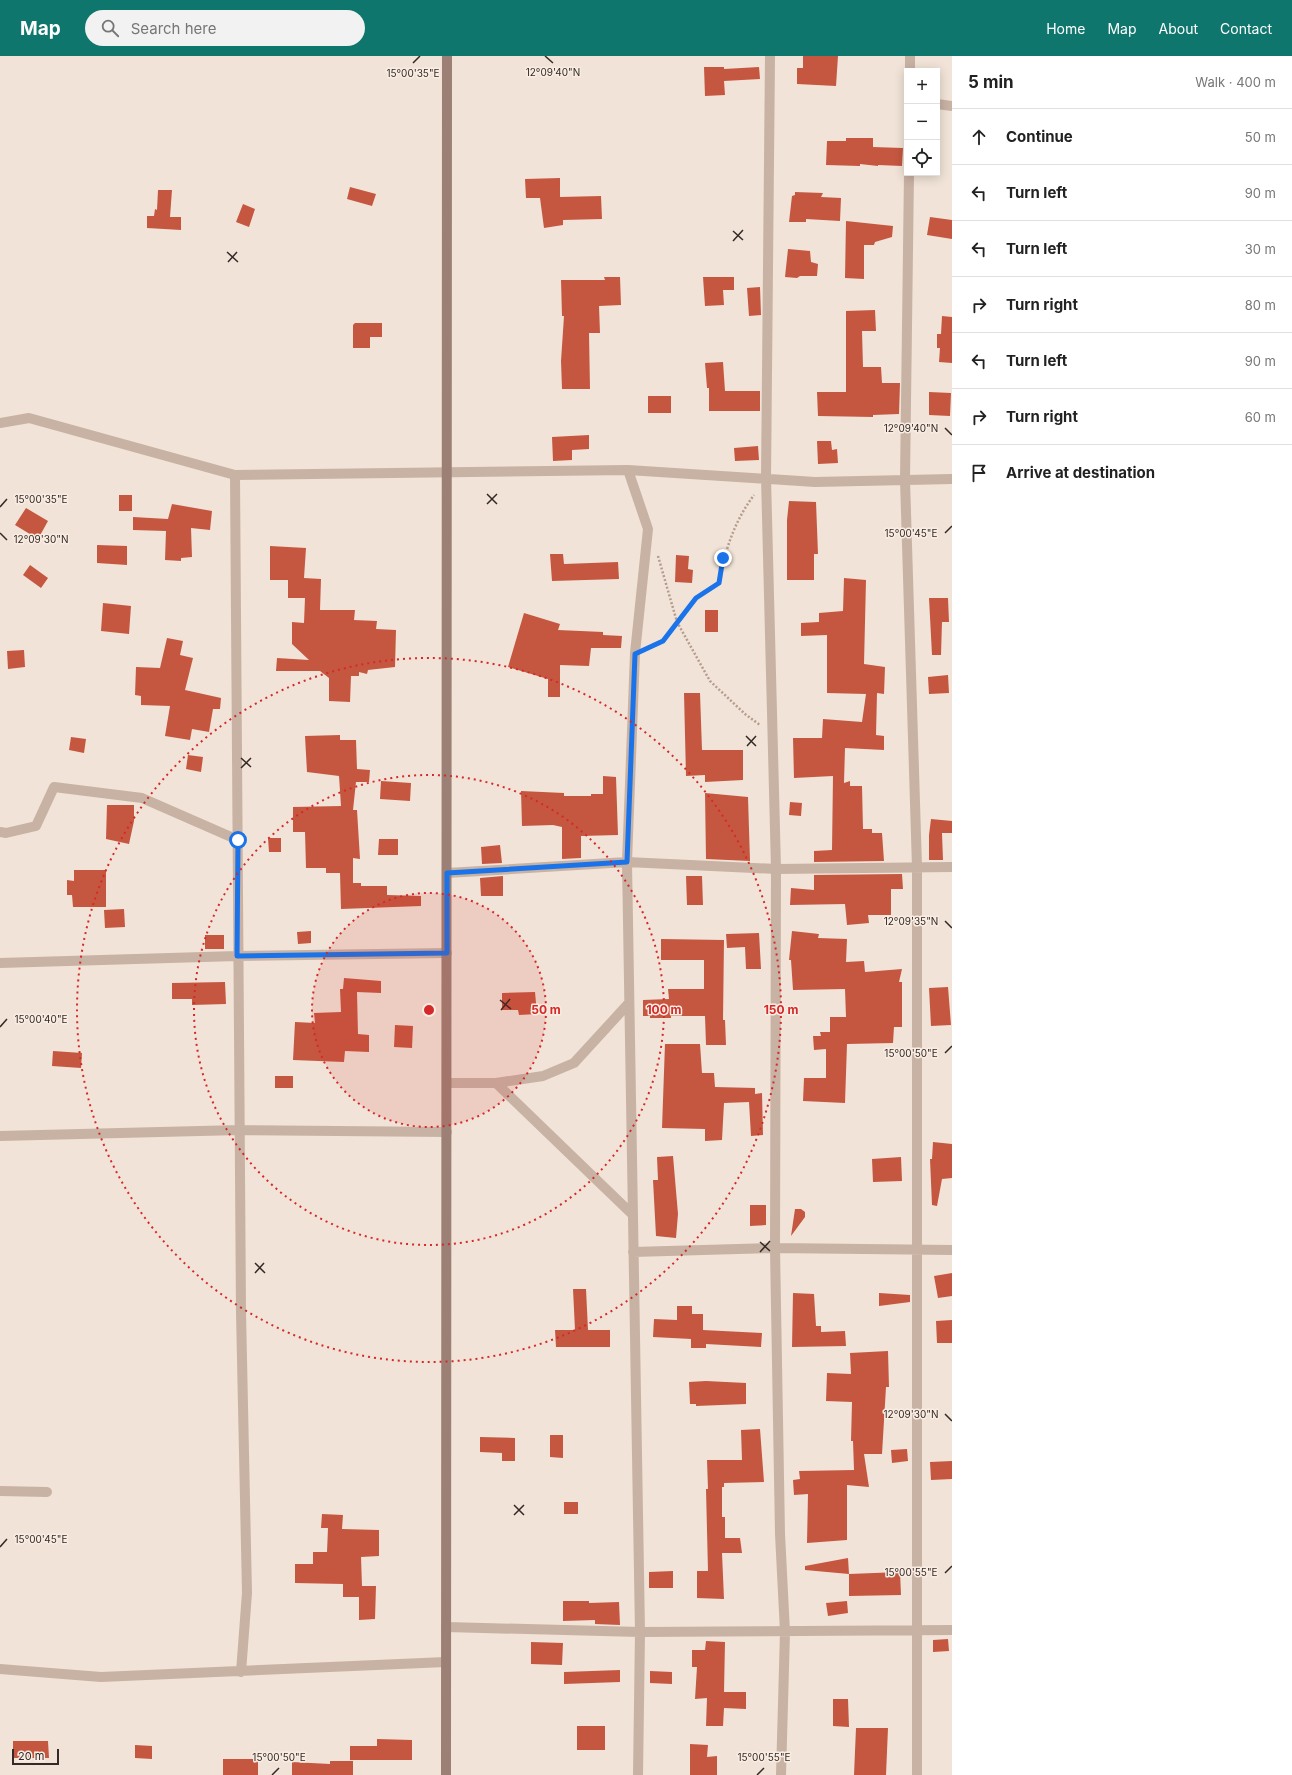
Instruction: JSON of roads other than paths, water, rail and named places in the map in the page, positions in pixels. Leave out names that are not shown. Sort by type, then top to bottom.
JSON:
[{"type":"street","points":[[446,1775],[447,56]]},
{"type":"street","points":[[770,56],[766,478],[776,869],[775,1248],[780,1534],[785,1632],[782,1775]]},
{"type":"street","points":[[910,56],[910,68]]},
{"type":"street","points":[[940,104],[952,106]]},
{"type":"street","points":[[909,176],[905,480],[917,867],[918,1775]]},
{"type":"street","points":[[0,423],[28,418],[234,475],[447,471],[628,470],[815,482],[952,479]]},
{"type":"street","points":[[628,470],[648,529],[635,654],[627,862],[640,1632],[638,1775]]},
{"type":"street","points":[[234,475],[241,1312],[247,1593],[240,1672]]},
{"type":"street","points":[[0,832],[6,833],[36,826],[54,787],[142,798],[238,840]]},
{"type":"street","points":[[447,873],[627,862],[776,869],[952,867]]},
{"type":"street","points":[[0,963],[237,956],[447,953]]},
{"type":"street","points":[[446,1084],[496,1083],[543,1076],[574,1063],[629,1004]]},
{"type":"street","points":[[496,1083],[632,1215]]},
{"type":"street","points":[[0,1136],[240,1130],[447,1132]]},
{"type":"street","points":[[633,1252],[775,1248],[952,1250]]},
{"type":"street","points":[[0,1491],[47,1492]]},
{"type":"street","points":[[446,1627],[640,1632],[952,1630]]},
{"type":"street","points":[[0,1669],[101,1677],[446,1662]]}]
